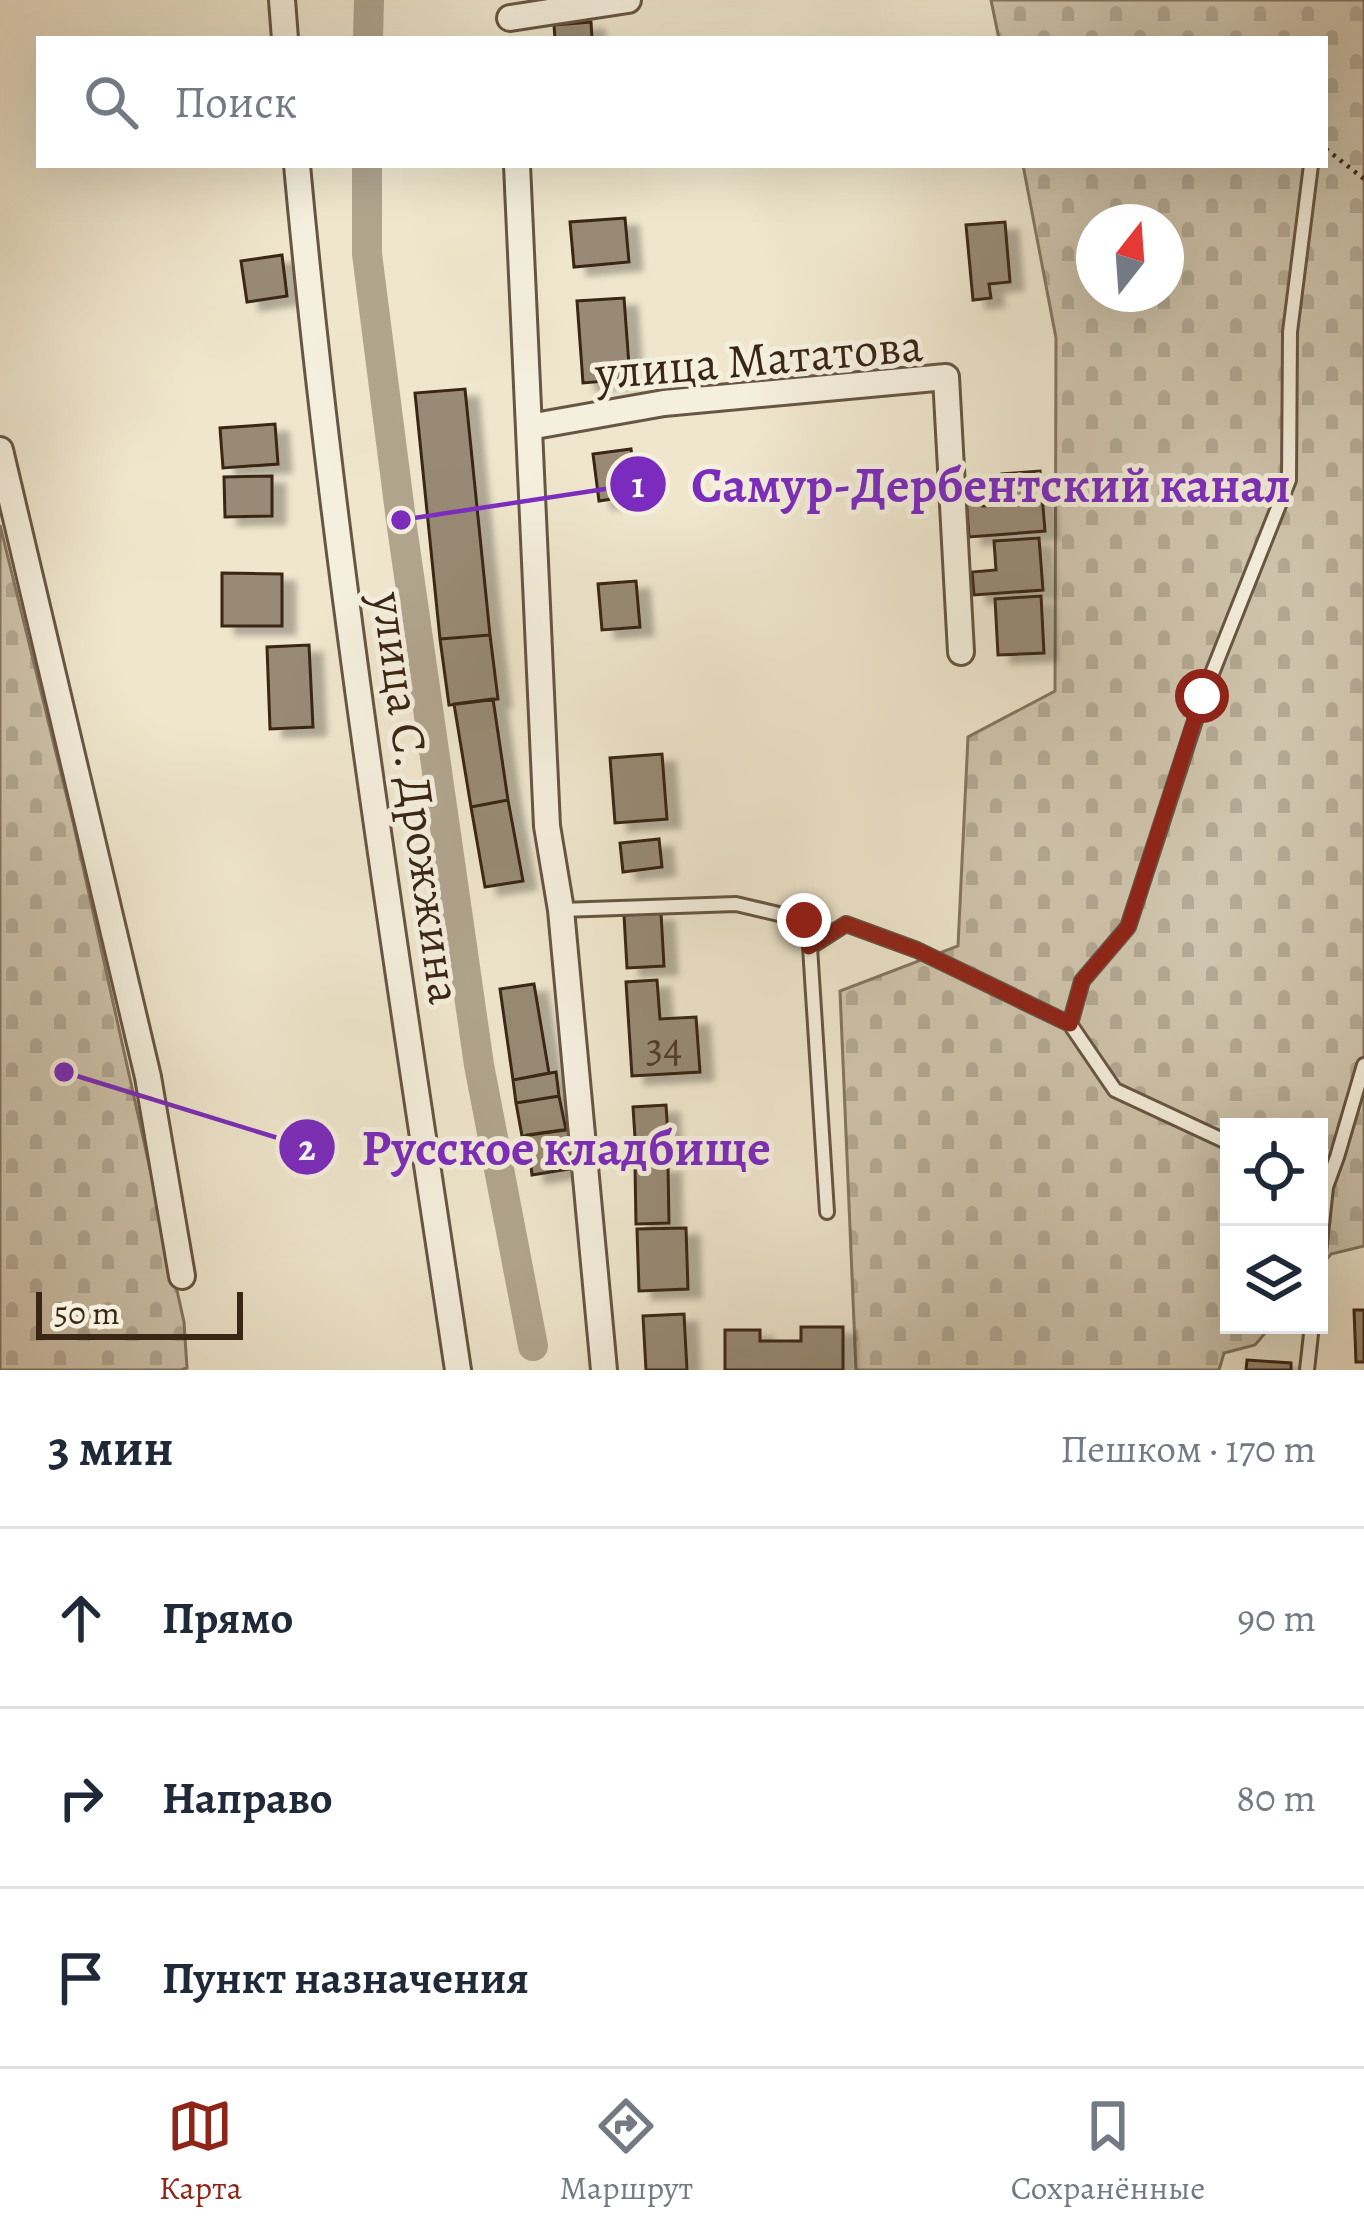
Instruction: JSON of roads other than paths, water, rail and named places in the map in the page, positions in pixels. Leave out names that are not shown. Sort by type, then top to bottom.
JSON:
[{"type":"street","points":[[282,0],[285,36]]},
{"type":"street","points":[[510,19],[628,0]]},
{"type":"street","name":"улица С. Дрожжина","points":[[297,168],[356,675],[458,1370]]},
{"type":"street","points":[[517,168],[547,826],[561,910],[604,1370]]},
{"type":"street","name":"улица Мататова","points":[[529,428],[664,403],[946,377],[961,652]]},
{"type":"street","points":[[0,450],[148,1077],[182,1276]]},
{"type":"lane","points":[[1070,1024],[1082,981],[1128,927],[1202,696],[1289,480],[1289,332],[1311,168]]},
{"type":"lane","points":[[561,910],[736,904],[804,920],[827,1212]]},
{"type":"lane","points":[[809,947],[846,924],[917,950],[1070,1024],[1115,1090],[1220,1139]]},
{"type":"lane","points":[[1328,1169],[1364,1065]]},
{"type":"lane","points":[[1307,1370],[1311,1334]]},
{"type":"waterway","points":[[368,36],[369,0]]},
{"type":"waterway","points":[[367,168],[367,254],[401,520],[479,1065],[533,1346]]},
{"type":"place","name":"Самур-Дербентский канал","points":[[401,520]]},
{"type":"place","name":"Русское кладбище","points":[[64,1072]]}]
